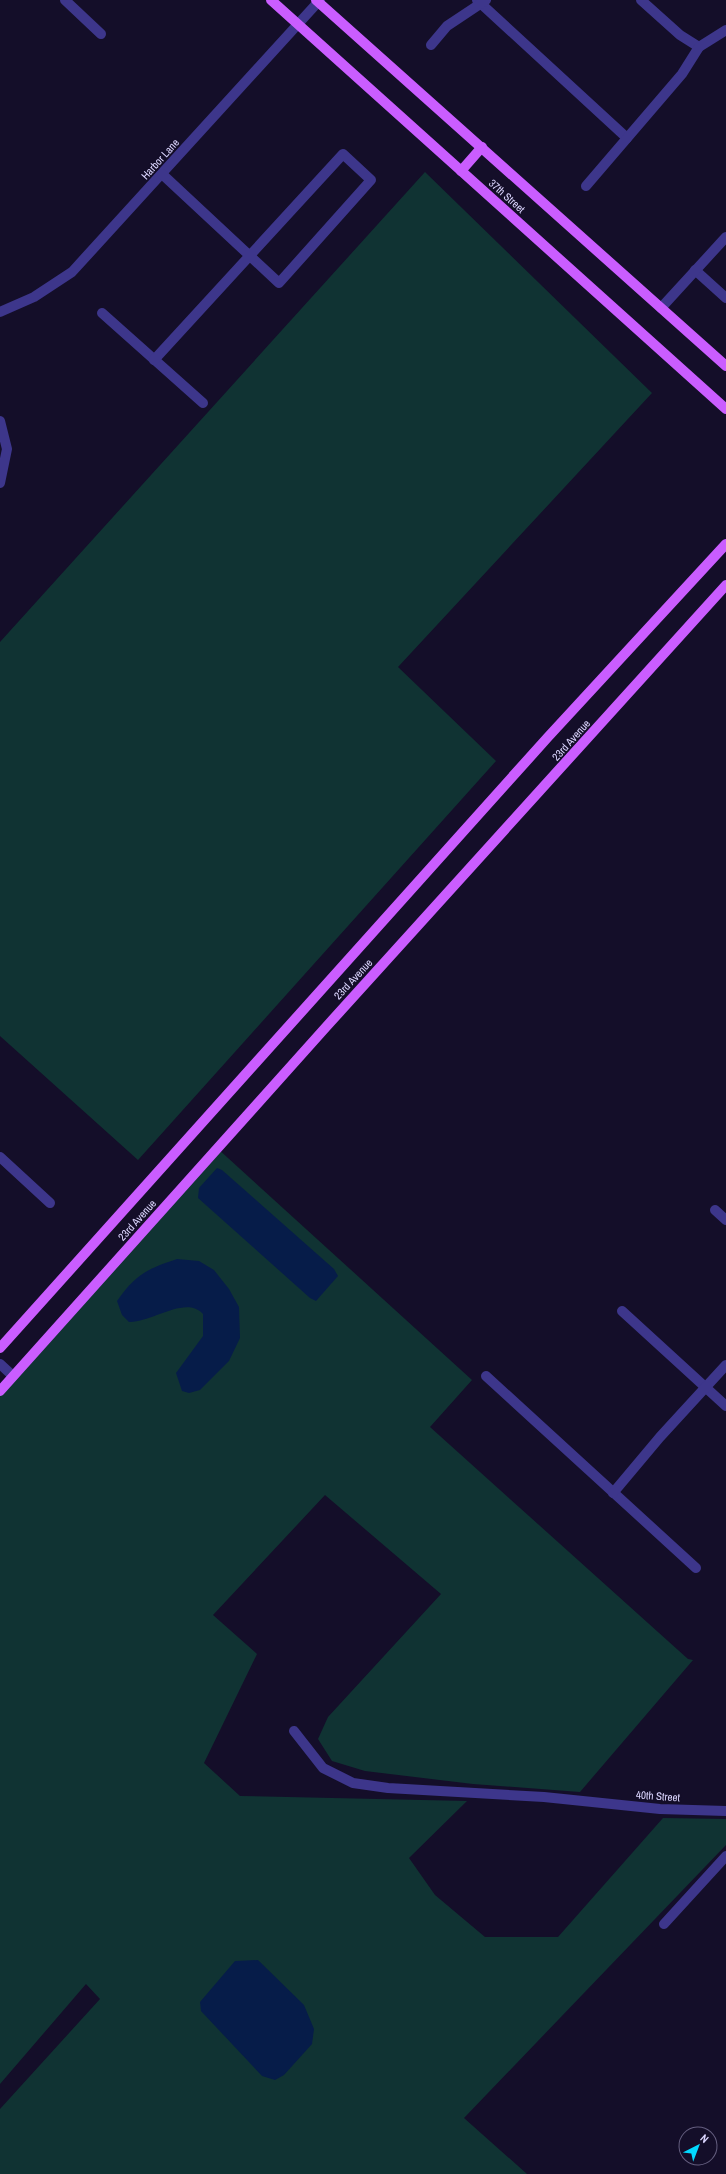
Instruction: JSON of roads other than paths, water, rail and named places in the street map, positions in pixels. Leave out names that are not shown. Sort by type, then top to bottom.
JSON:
[{"type":"main road","name":"37th Street","points":[[271,0],[726,409]]},
{"type":"main road","name":"37th Street","points":[[318,1],[726,366]]},
{"type":"main road","points":[[461,171],[482,148]]},
{"type":"main road","name":"23rd Avenue","points":[[0,1348],[548,738],[726,544]]},
{"type":"main road","name":"23rd Avenue","points":[[0,1391],[326,1027],[726,585]]},
{"type":"street","points":[[65,0],[101,34]]},
{"type":"street","points":[[641,0],[680,35],[699,47]]},
{"type":"street","name":"Harbor Lane","points":[[0,312],[34,297],[72,272],[318,1]]},
{"type":"street","points":[[431,44],[447,26],[481,1],[627,138]]},
{"type":"street","points":[[586,186],[682,74],[699,47],[726,30]]},
{"type":"street","points":[[154,360],[250,256],[343,154],[371,180],[279,283],[250,256],[162,174]]},
{"type":"street","points":[[661,308],[726,237]]},
{"type":"street","points":[[695,270],[726,298]]},
{"type":"street","points":[[102,313],[203,403]]},
{"type":"street","points":[[0,421],[7,449],[0,483]]},
{"type":"street","points":[[0,1157],[50,1203]]},
{"type":"street","points":[[715,1210],[726,1220]]},
{"type":"street","points":[[622,1311],[726,1406]]},
{"type":"street","points":[[0,1364],[13,1376]]},
{"type":"street","points":[[613,1493],[660,1437],[726,1365]]},
{"type":"street","points":[[486,1376],[696,1568]]},
{"type":"street","name":"40th Street","points":[[294,1731],[323,1768],[353,1783],[388,1788],[544,1797],[589,1803],[660,1809],[726,1811]]},
{"type":"street","points":[[664,1924],[726,1856]]},
{"type":"water","points":[[217,1168],[222,1170],[334,1269],[338,1276],[316,1301],[310,1298],[198,1198],[199,1188]]},
{"type":"water","points":[[177,1259],[199,1261],[214,1270],[229,1289],[239,1307],[240,1338],[229,1361],[200,1390],[189,1393],[182,1391],[176,1373],[203,1336],[203,1314],[196,1309],[187,1307],[178,1308],[138,1321],[129,1322],[122,1315],[117,1301],[136,1278],[158,1266]]},
{"type":"water","points":[[258,1960],[304,2005],[314,2029],[312,2044],[284,2075],[275,2080],[262,2076],[201,2011],[200,2002],[235,1961]]}]
